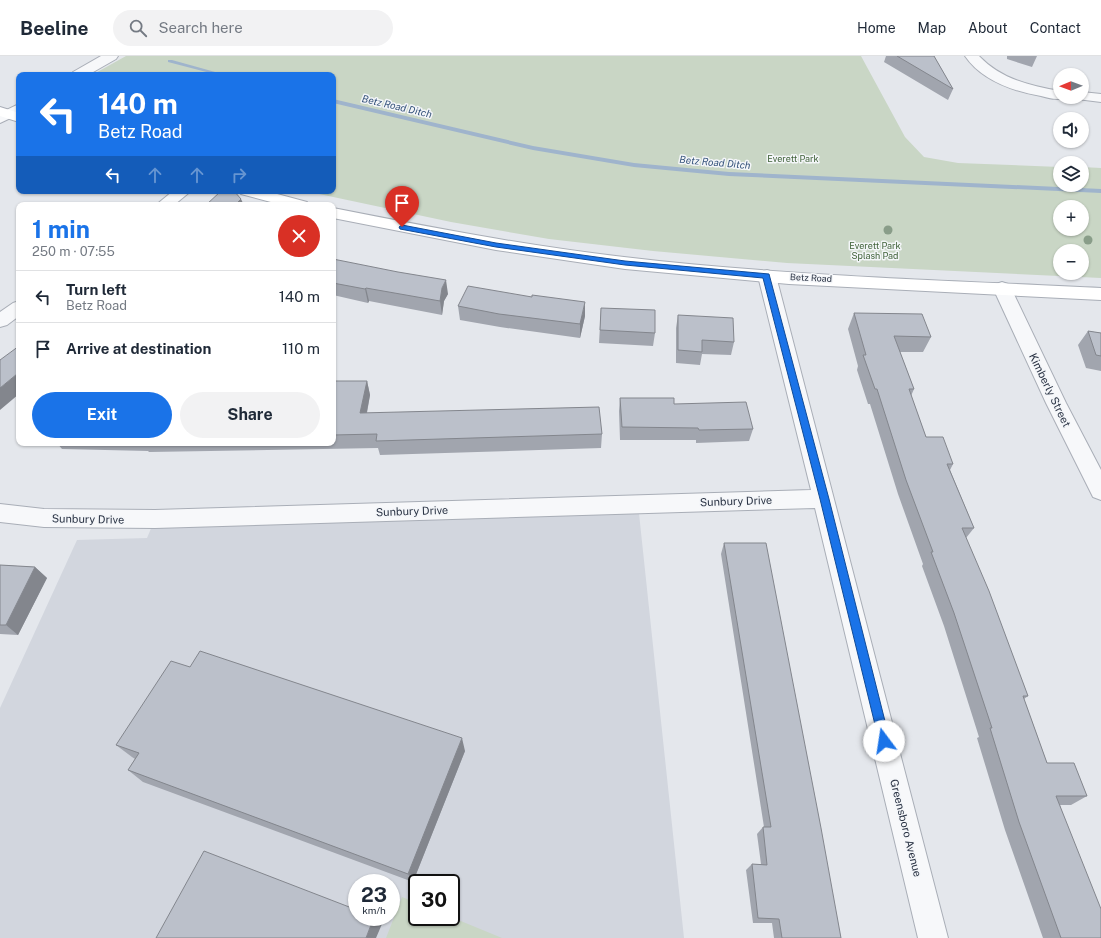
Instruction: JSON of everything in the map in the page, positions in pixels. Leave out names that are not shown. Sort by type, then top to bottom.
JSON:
[{"type":"street","points":[[83,72],[111,56]]},
{"type":"street","points":[[972,56],[979,65],[1001,79],[1034,90],[1053,94]]},
{"type":"street","points":[[1089,97],[1101,98]]},
{"type":"street","points":[[168,202],[179,194]]},
{"type":"street","points":[[258,194],[289,202]]},
{"type":"street","name":"Betz Road","points":[[336,214],[496,245],[625,263],[766,276],[1101,294]]},
{"type":"street","name":"Greensboro Avenue","points":[[766,276],[824,499],[933,938]]},
{"type":"street","name":"Kimberly Street","points":[[1002,288],[1056,403],[1101,491]]},
{"type":"street","points":[[0,321],[16,309]]},
{"type":"street","name":"Sunbury Drive","points":[[0,513],[44,518],[155,519],[824,499]]},
{"type":"shaded area","points":[[638,504],[684,938],[0,938],[0,708],[77,540],[147,538],[155,519]]},
{"type":"green space","name":"Everett Park","points":[[126,56],[861,56],[905,137],[924,157],[958,163],[1053,167],[1053,192],[1089,192],[1089,167],[1101,168],[1101,278],[1089,277],[1089,244],[1053,244],[1053,276],[787,263],[653,251],[549,239],[451,222],[319,194],[336,194],[336,72],[97,72]]},
{"type":"green space","points":[[402,897],[408,899],[408,926],[460,926],[460,921],[502,938],[386,938],[391,926],[400,926],[400,902]]},
{"type":"building","points":[[897,56],[934,56],[953,89]]},
{"type":"building","points":[[218,194],[237,194],[241,199],[238,202],[209,202]]},
{"type":"building","points":[[336,260],[446,280],[442,288],[440,301],[336,284]]},
{"type":"building","points":[[468,286],[532,297],[532,295],[585,302],[580,324],[499,314],[458,306]]},
{"type":"building","points":[[601,308],[655,310],[655,333],[600,330]]},
{"type":"building","points":[[854,313],[922,314],[931,337],[894,336],[914,389],[909,389],[926,437],[943,437],[953,464],[947,464],[974,528],[962,528],[989,591],[1028,696],[1023,696],[1047,763],[1074,763],[1087,796],[1056,796],[1101,909],[1101,938],[1061,938],[1019,822],[990,728],[992,728],[954,613],[906,480],[877,389],[875,389],[863,355],[866,355]]},
{"type":"building","points":[[678,315],[733,318],[734,342],[702,340],[702,352],[678,350]]},
{"type":"building","points":[[1088,331],[1101,333],[1101,356],[1096,355]]},
{"type":"building","points":[[16,348],[16,375],[0,388],[0,360]]},
{"type":"building","points":[[336,381],[367,381],[360,413],[599,407],[602,434],[376,441],[377,434],[336,435]]},
{"type":"building","points":[[620,398],[674,398],[674,404],[746,402],[753,429],[699,430],[698,428],[622,427]]},
{"type":"building","points":[[724,543],[766,543],[841,938],[782,938],[779,919],[758,918],[752,864],[767,865],[763,827],[771,827]]},
{"type":"building","points":[[0,565],[35,567],[6,625],[0,625]]},
{"type":"building","points":[[200,651],[462,738],[408,874],[128,770],[139,753],[116,745],[171,661],[190,667]]},
{"type":"building","points":[[204,851],[348,907],[348,926],[371,926],[366,938],[156,938]]},
{"type":"waterway","name":"Betz Road Ditch","points":[[170,61],[212,72]]},
{"type":"waterway","name":"Betz Road Ditch","points":[[336,102],[533,148],[634,165],[729,174],[1101,191]]},
{"type":"route","points":[[402,227],[496,245],[625,263],[766,276],[824,499],[884,741]]},
{"type":"park label","name":"Everett Park Splash Pad","points":[[875,252]]}]
